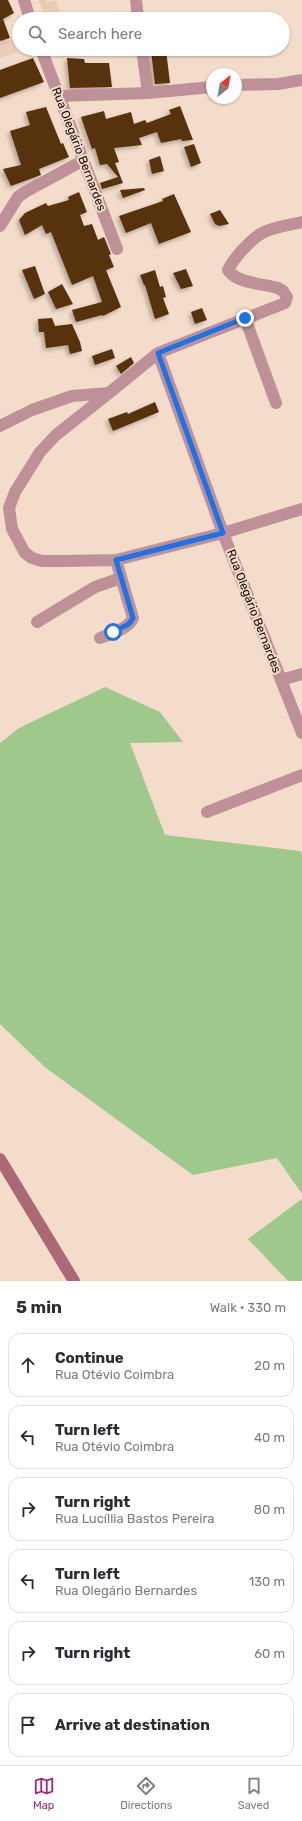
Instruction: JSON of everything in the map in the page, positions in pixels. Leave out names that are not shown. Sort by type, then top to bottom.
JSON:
[{"type":"main road","points":[[0,1158],[74,1281]]},
{"type":"street","points":[[24,0],[28,12]]},
{"type":"street","points":[[136,0],[137,12]]},
{"type":"street","name":"Rua Olegário Bernardes","points":[[44,56],[117,249]]},
{"type":"street","points":[[143,56],[148,92]]},
{"type":"street","points":[[242,85],[278,84],[302,80]]},
{"type":"street","points":[[59,96],[206,87]]},
{"type":"street","points":[[0,226],[18,197],[84,160]]},
{"type":"street","points":[[302,222],[263,233],[240,252],[231,263],[228,270],[235,277],[278,288],[283,291],[287,297],[285,303],[158,353],[56,435],[40,452],[14,492],[8,516],[18,542],[25,553],[32,558],[42,561],[64,562],[116,560],[223,533],[302,509]]},
{"type":"street","points":[[245,318],[276,403]]},
{"type":"street","name":"Rua Olegário Bernardes","points":[[158,353],[223,533],[263,630],[302,733]]},
{"type":"street","points":[[0,426],[32,410],[72,396],[109,393]]},
{"type":"street","points":[[100,638],[124,627],[132,621],[133,618],[131,606],[116,560]]},
{"type":"street","points":[[37,622],[95,587],[121,578]]},
{"type":"street","points":[[281,680],[302,674]]},
{"type":"street","points":[[207,812],[302,775]]},
{"type":"shaded area","points":[[39,0],[46,0],[47,2],[56,0],[60,12],[43,12]]},
{"type":"shaded area","points":[[12,39],[12,54],[0,58],[0,44]]},
{"type":"green space","points":[[105,687],[160,712],[183,742],[130,743],[165,835],[300,851],[302,853],[302,1194],[277,1158],[193,1175],[46,1068],[0,1024],[0,743],[19,728]]},
{"type":"green space","points":[[302,1199],[302,1281],[288,1281],[248,1239]]},
{"type":"building","points":[[0,0],[8,0],[14,12],[3,19],[10,38],[0,41]]},
{"type":"building","points":[[152,56],[167,56],[170,83],[155,84]]},
{"type":"building","points":[[33,58],[44,82],[0,98],[0,70]]},
{"type":"building","points":[[67,58],[84,59],[85,63],[109,63],[112,87],[70,88]]},
{"type":"building","points":[[180,106],[193,140],[182,141],[181,139],[161,143],[157,132],[139,138],[142,145],[114,148],[119,162],[115,163],[123,183],[102,189],[100,183],[118,177],[107,164],[100,165],[95,148],[92,149],[81,117],[104,111],[106,119],[131,112],[134,124],[145,120],[147,123],[171,114],[169,110]]},
{"type":"building","points":[[46,107],[61,144],[63,143],[69,157],[39,169],[41,175],[11,186],[3,169],[21,165],[10,131],[30,125],[26,112]]},
{"type":"building","points":[[194,144],[201,163],[191,167],[184,147]]},
{"type":"building","points":[[160,156],[164,171],[152,174],[149,160]]},
{"type":"building","points":[[144,188],[145,190],[123,198],[120,190]]},
{"type":"building","points":[[79,192],[87,212],[80,215],[84,226],[92,224],[98,240],[104,237],[111,254],[109,255],[114,267],[106,270],[121,307],[103,316],[76,322],[72,310],[102,302],[93,276],[72,285],[51,232],[46,234],[42,225],[25,235],[19,220],[25,213],[46,203],[48,206],[69,200],[68,197]]},
{"type":"building","points":[[174,194],[191,232],[159,244],[151,223],[126,233],[119,216],[163,201],[162,199]]},
{"type":"building","points":[[220,210],[229,224],[219,226],[215,224],[210,214]]},
{"type":"building","points":[[35,266],[45,294],[34,299],[22,270]]},
{"type":"building","points":[[186,269],[193,286],[181,289],[173,273]]},
{"type":"building","points":[[155,270],[160,287],[163,286],[166,297],[163,298],[169,314],[155,319],[145,285],[140,275]]},
{"type":"building","points":[[62,284],[73,304],[56,309],[48,292]]},
{"type":"building","points":[[202,308],[207,320],[195,324],[191,312]]},
{"type":"building","points":[[52,318],[55,326],[72,324],[80,342],[82,351],[70,354],[68,345],[46,348],[44,332],[39,332],[38,319]]},
{"type":"building","points":[[112,349],[115,358],[95,365],[92,356]]},
{"type":"building","points":[[131,357],[134,363],[121,374],[116,366]]},
{"type":"building","points":[[155,402],[159,412],[113,431],[108,419],[127,412],[128,414]]},
{"type":"route","points":[[113,632],[129,624],[133,618],[131,606],[116,560],[223,533],[158,353],[245,318]]}]
